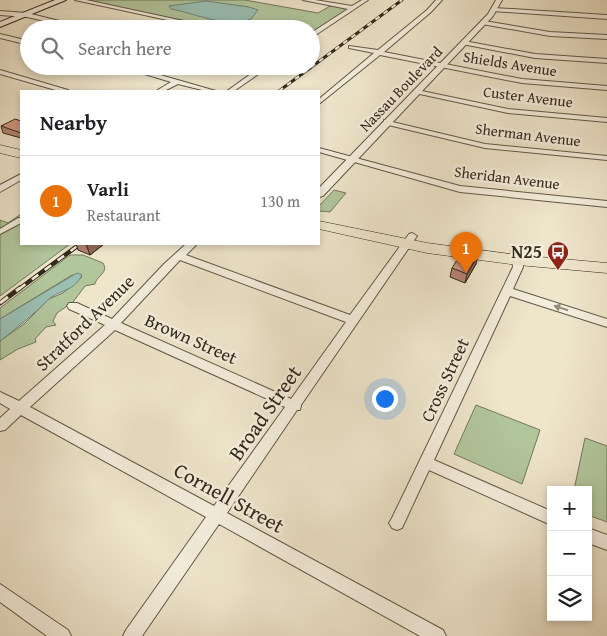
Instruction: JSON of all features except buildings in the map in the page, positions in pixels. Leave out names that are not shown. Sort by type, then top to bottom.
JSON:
[{"type":"main road","points":[[0,25],[62,0]]},
{"type":"main road","points":[[0,150],[20,154]]},
{"type":"main road","points":[[320,217],[410,241]]},
{"type":"main road","points":[[320,225],[410,241],[607,268]]},
{"type":"main road","points":[[517,255],[607,258]]},
{"type":"street","points":[[78,0],[175,20]]},
{"type":"street","points":[[306,0],[353,8]]},
{"type":"street","points":[[320,30],[365,0]]},
{"type":"street","points":[[320,101],[429,11],[439,0]]},
{"type":"street","name":"Nassau Boulevard","points":[[320,193],[484,23],[499,0]]},
{"type":"street","points":[[494,10],[607,17]]},
{"type":"street","points":[[0,13],[27,15],[50,20]]},
{"type":"street","points":[[484,23],[550,34],[607,38]]},
{"type":"street","points":[[0,36],[20,41]]},
{"type":"street","points":[[464,43],[535,56],[607,61]]},
{"type":"street","name":"Shields Avenue","points":[[351,47],[522,81],[607,88]]},
{"type":"street","points":[[0,72],[63,90]]},
{"type":"street","points":[[152,75],[209,90]]},
{"type":"street","points":[[231,90],[252,75]]},
{"type":"street","points":[[161,90],[176,82]]},
{"type":"street","name":"Custer Avenue","points":[[417,92],[508,111],[607,120]]},
{"type":"street","name":"Sherman Avenue","points":[[387,122],[485,146],[607,158]]},
{"type":"street","name":"Sheridan Avenue","points":[[320,150],[460,189],[607,204]]},
{"type":"street","points":[[0,189],[20,178]]},
{"type":"street","points":[[0,232],[20,221]]},
{"type":"street","name":"Broad Street","points":[[132,636],[410,241]]},
{"type":"street","name":"Stratford Avenue","points":[[0,426],[114,324],[191,245]]},
{"type":"street","name":"Cross Street","points":[[397,522],[518,267],[517,255]]},
{"type":"street","points":[[179,256],[354,321]]},
{"type":"street","points":[[507,291],[607,323]]},
{"type":"street","name":"Brown Street","points":[[73,306],[295,406]]},
{"type":"street","name":"Cornell Street","points":[[0,397],[437,636]]},
{"type":"street","points":[[425,462],[547,516]]},
{"type":"street","points":[[592,537],[607,543]]},
{"type":"street","points":[[0,592],[62,636]]},
{"type":"green space","points":[[78,0],[245,0],[318,13],[332,5],[352,8],[320,28],[320,20],[174,20]]},
{"type":"green space","points":[[334,190],[346,193],[330,212],[320,211],[320,205]]},
{"type":"green space","points":[[20,215],[20,245],[69,245],[0,296],[0,220],[8,223]]},
{"type":"green space","points":[[70,255],[83,255],[103,263],[104,272],[95,284],[85,286],[73,302],[57,313],[53,321],[56,325],[46,327],[35,339],[36,342],[18,349],[0,360],[0,341],[24,324],[49,299],[63,293],[82,277],[72,275],[0,319],[0,308]]},
{"type":"green space","points":[[476,405],[540,430],[522,484],[454,454]]},
{"type":"green space","points":[[585,438],[607,446],[607,522],[592,516],[592,486],[575,486]]},
{"type":"water","points":[[206,1],[258,10],[248,20],[216,20],[171,9],[169,6]]},
{"type":"water","points":[[77,273],[82,275],[75,285],[52,297],[0,341],[0,319]]},
{"type":"railway","points":[[320,61],[402,0]]},
{"type":"railway","points":[[280,90],[301,75]]},
{"type":"railway","points":[[19,289],[79,245]]},
{"type":"railway","points":[[0,303],[20,288]]},
{"type":"place","name":"N25","points":[[558,271]]},
{"type":"place","name":"Varli","points":[[466,273]]}]
